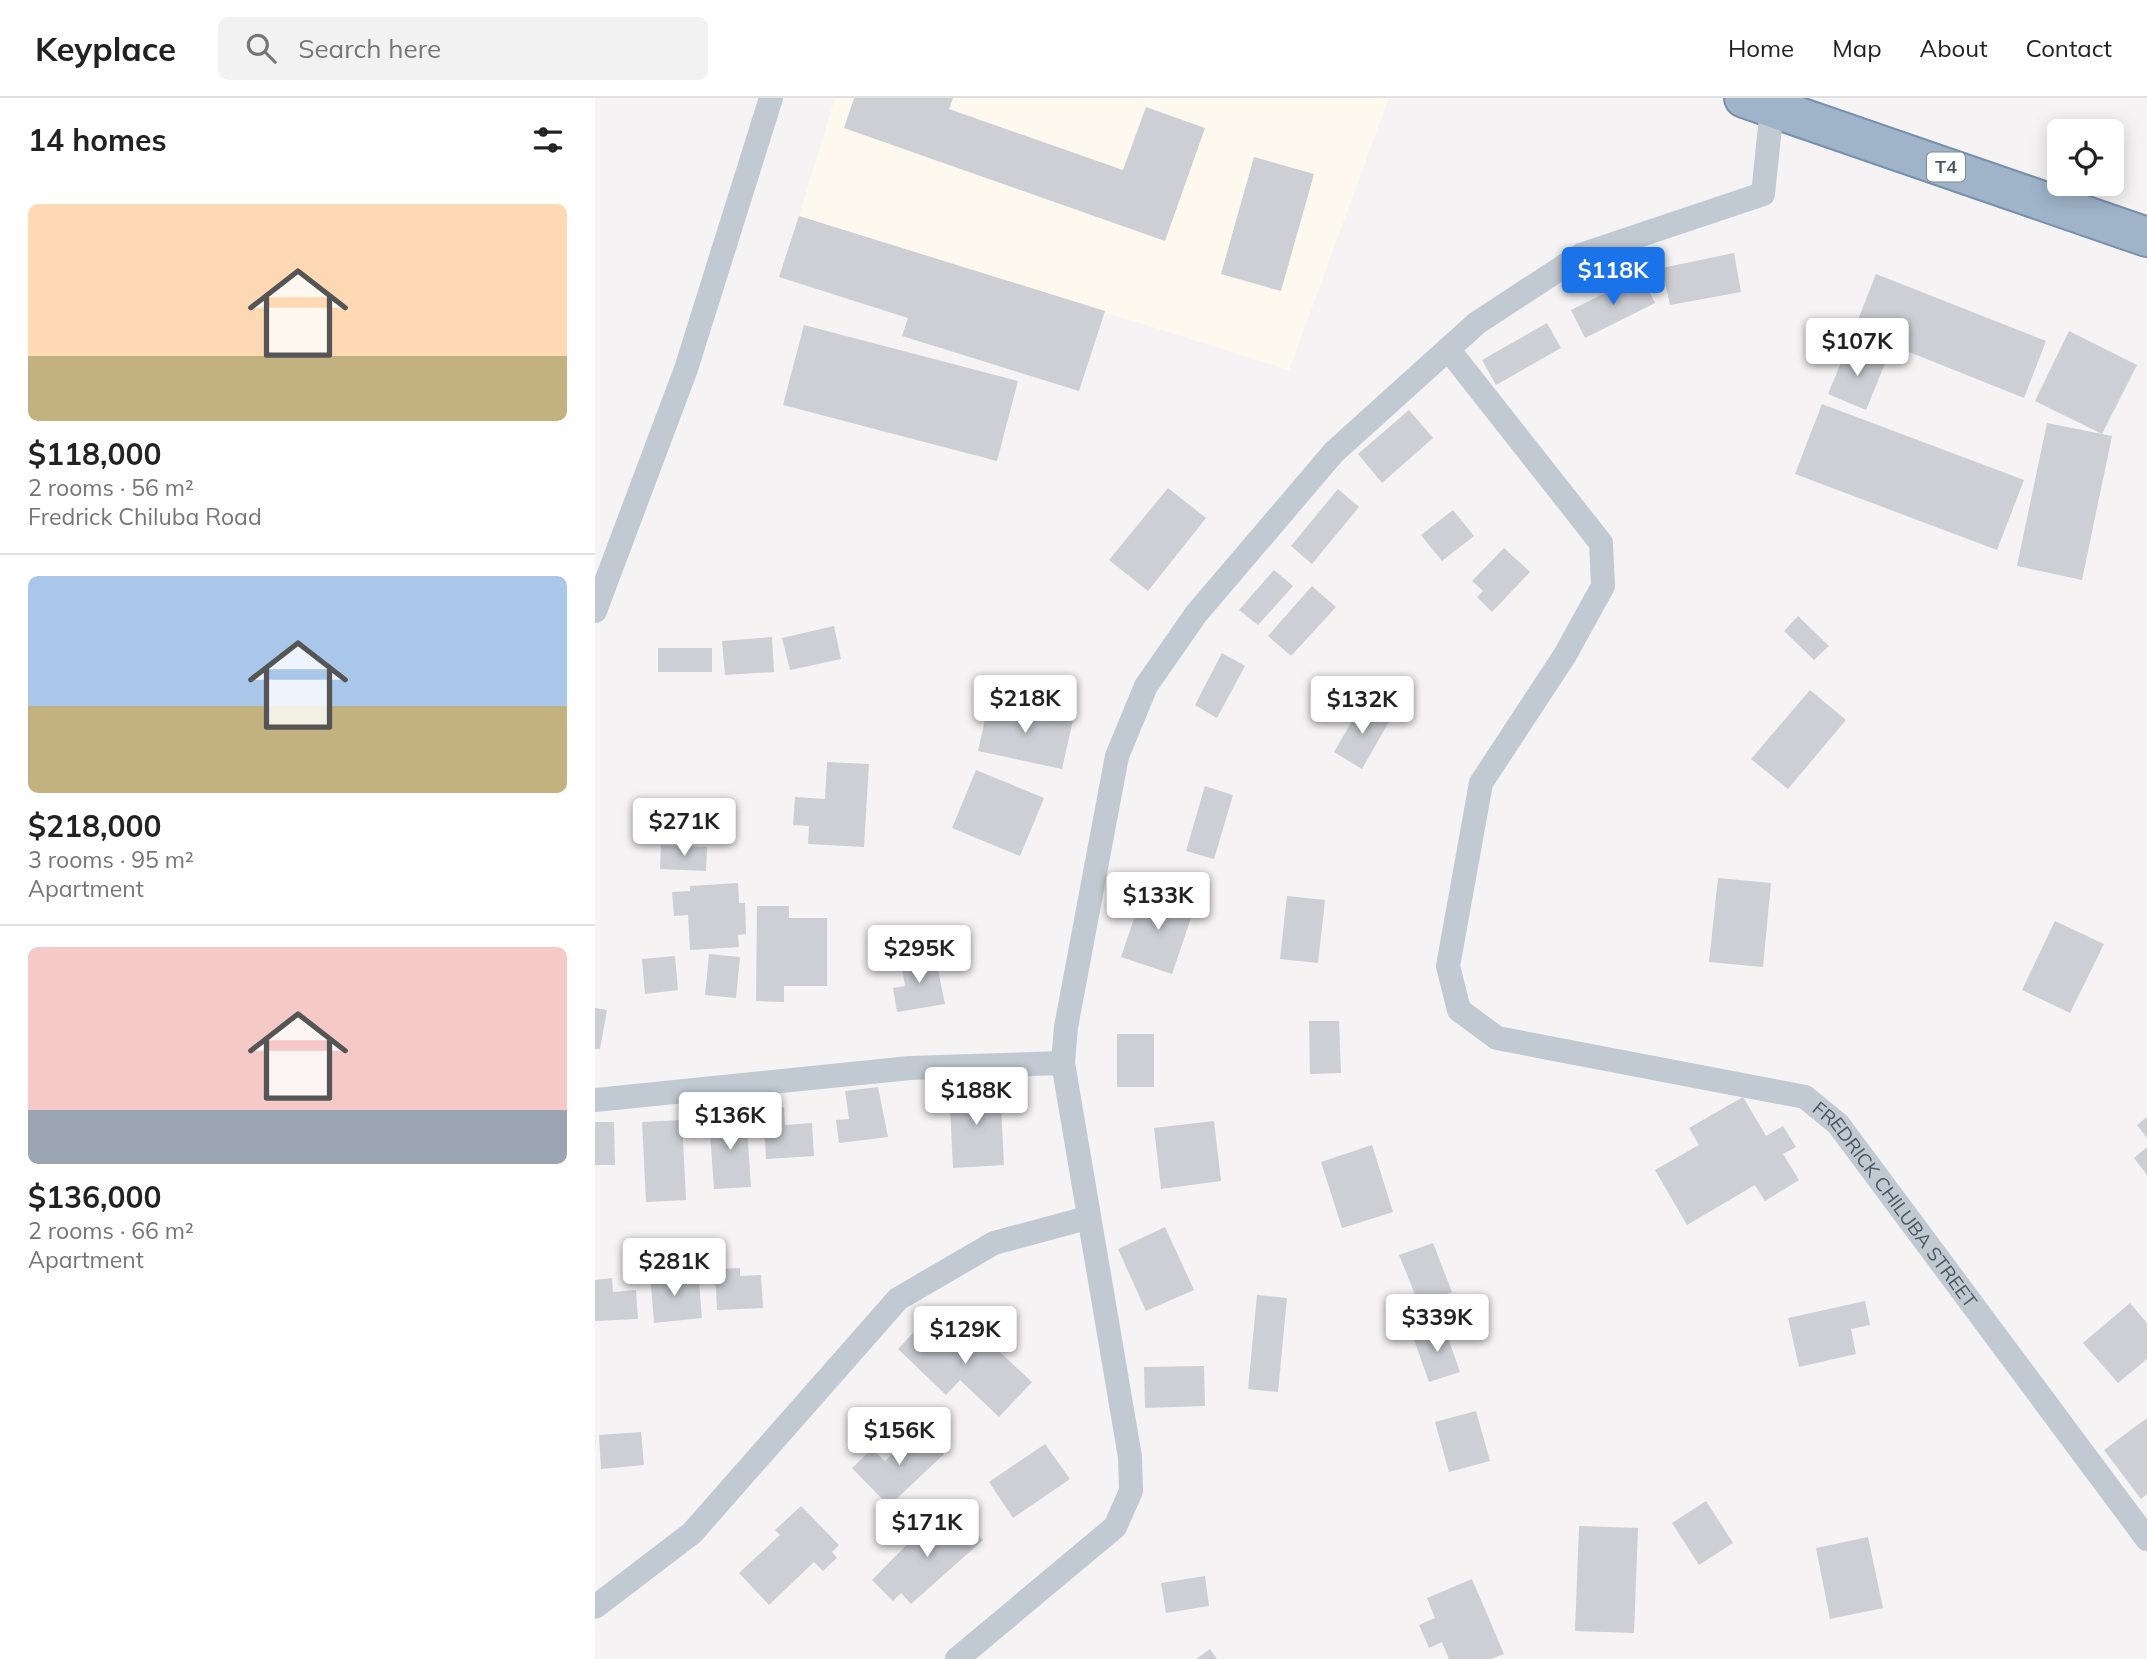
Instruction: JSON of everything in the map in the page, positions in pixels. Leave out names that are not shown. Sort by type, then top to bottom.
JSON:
[{"type":"highway","name":"T4","points":[[1758,103],[2147,237]]},
{"type":"street","points":[[595,611],[686,369],[771,98]]},
{"type":"street","points":[[957,1659],[1115,1527],[1131,1491],[1130,1457],[1087,1218],[1063,1063],[1066,1027],[1117,756],[1146,685],[1196,614],[1334,452],[1477,323],[1581,255],[1763,194],[1758,103]]},
{"type":"street","name":"FREDRICK CHILUBA STREET","points":[[1448,349],[1601,543],[1603,586],[1565,655],[1481,783],[1448,966],[1459,1010],[1497,1038],[1805,1097],[1838,1124],[2147,1539]]},
{"type":"street","points":[[595,1100],[910,1068],[1063,1063]]},
{"type":"street","points":[[595,1607],[692,1533],[898,1299],[994,1243],[1087,1218]]},
{"type":"shaded area","points":[[835,98],[1389,98],[1289,370],[799,216]]},
{"type":"building","points":[[854,98],[953,98],[949,109],[1123,170],[1146,107],[1205,128],[1165,241],[844,128]]},
{"type":"building","points":[[1254,157],[1314,174],[1281,291],[1221,274]]},
{"type":"building","points":[[799,216],[1105,311],[1079,391],[902,336],[908,318],[779,277]]},
{"type":"building","points":[[1734,253],[1741,292],[1670,305],[1662,268]]},
{"type":"building","points":[[1876,274],[2046,341],[2024,398],[1854,330]]},
{"type":"building","points":[[1641,275],[1655,303],[1585,338],[1571,310]]},
{"type":"building","points":[[1547,323],[1561,348],[1496,385],[1482,360]]},
{"type":"building","points":[[804,325],[1018,381],[997,461],[783,405]]},
{"type":"building","points":[[2069,331],[2137,365],[2102,434],[2035,401]]},
{"type":"building","points":[[1848,346],[1886,361],[1866,410],[1828,394]]},
{"type":"building","points":[[1822,404],[2024,480],[1997,550],[1795,474]]},
{"type":"building","points":[[1409,410],[1433,438],[1382,483],[1358,454]]},
{"type":"building","points":[[2047,423],[2112,436],[2082,580],[2017,566]]},
{"type":"building","points":[[1168,488],[1206,518],[1148,591],[1109,560]]},
{"type":"building","points":[[1338,489],[1359,507],[1312,564],[1291,546]]},
{"type":"building","points":[[1453,510],[1474,536],[1442,561],[1421,535]]},
{"type":"building","points":[[1504,548],[1530,572],[1492,612],[1477,597],[1483,591],[1472,581]]},
{"type":"building","points":[[1274,570],[1293,586],[1258,625],[1239,610]]},
{"type":"building","points":[[1312,586],[1336,607],[1291,656],[1268,636]]},
{"type":"building","points":[[1798,616],[1829,646],[1814,660],[1784,631]]},
{"type":"building","points":[[834,626],[841,659],[790,670],[782,638]]},
{"type":"building","points":[[772,637],[774,672],[725,675],[722,641]]},
{"type":"building","points":[[658,648],[712,648],[712,672],[658,672]]},
{"type":"building","points":[[1222,653],[1245,666],[1217,718],[1195,705]]},
{"type":"building","points":[[1810,690],[1846,720],[1788,789],[1751,759]]},
{"type":"building","points":[[989,701],[1073,720],[1062,769],[978,751]]},
{"type":"building","points":[[1362,704],[1390,720],[1362,769],[1334,752]]},
{"type":"building","points":[[827,762],[869,764],[864,847],[808,844],[809,826],[793,825],[795,797],[825,799]]},
{"type":"building","points":[[976,770],[1044,798],[1020,856],[952,828]]},
{"type":"building","points":[[1205,786],[1233,795],[1214,859],[1186,851]]},
{"type":"building","points":[[661,845],[707,847],[706,871],[660,869]]},
{"type":"building","points":[[1718,878],[1771,883],[1763,967],[1709,962]]},
{"type":"building","points":[[738,883],[739,903],[745,903],[746,934],[738,935],[739,947],[690,950],[688,915],[674,916],[672,892],[690,891],[690,886]]},
{"type":"building","points":[[1144,889],[1195,906],[1172,974],[1121,957]]},
{"type":"building","points":[[1287,896],[1325,900],[1318,963],[1280,959]]},
{"type":"building","points":[[757,906],[789,906],[789,918],[827,918],[827,986],[784,986],[784,1002],[756,1001]]},
{"type":"building","points":[[2055,921],[2104,944],[2070,1013],[2022,990]]},
{"type":"building","points":[[709,954],[740,957],[736,998],[705,995]]},
{"type":"building","points":[[935,955],[945,1004],[897,1012],[893,988],[905,986],[901,960]]},
{"type":"building","points":[[675,956],[678,990],[645,994],[642,959]]},
{"type":"building","points":[[595,1008],[607,1010],[600,1049],[595,1049]]},
{"type":"building","points":[[1309,1021],[1339,1021],[1341,1073],[1310,1074]]},
{"type":"building","points":[[1117,1034],[1154,1034],[1154,1087],[1117,1087]]},
{"type":"building","points":[[1000,1086],[1004,1165],[953,1168],[949,1088]]},
{"type":"building","points":[[878,1087],[888,1137],[839,1143],[836,1120],[849,1119],[845,1091]]},
{"type":"building","points":[[1743,1097],[1766,1136],[1783,1126],[1796,1147],[1783,1154],[1799,1180],[1765,1201],[1755,1185],[1687,1225],[1655,1170],[1699,1145],[1689,1128]]},
{"type":"building","points":[[784,1107],[785,1125],[812,1123],[814,1156],[766,1159],[763,1109]]},
{"type":"building","points":[[746,1114],[751,1187],[714,1189],[709,1117]]},
{"type":"building","points":[[2147,1117],[2147,1138],[2137,1125]]},
{"type":"building","points":[[682,1120],[686,1200],[646,1202],[642,1122]]},
{"type":"building","points":[[1214,1121],[1221,1181],[1161,1189],[1154,1128]]},
{"type":"building","points":[[595,1122],[614,1122],[615,1165],[595,1165]]},
{"type":"building","points":[[1372,1145],[1393,1212],[1342,1228],[1321,1162]]},
{"type":"building","points":[[2147,1147],[2147,1175],[2134,1158]]},
{"type":"building","points":[[1165,1227],[1194,1290],[1146,1311],[1118,1249]]},
{"type":"building","points":[[1433,1243],[1452,1292],[1419,1304],[1399,1255]]},
{"type":"building","points":[[740,1268],[740,1276],[761,1275],[763,1308],[717,1310],[715,1269]]},
{"type":"building","points":[[675,1271],[676,1283],[699,1281],[702,1318],[654,1323],[650,1273]]},
{"type":"building","points":[[612,1278],[613,1292],[636,1290],[638,1319],[595,1321],[595,1280]]},
{"type":"building","points":[[1257,1295],[1287,1298],[1278,1392],[1248,1389]]},
{"type":"building","points":[[1865,1301],[1870,1325],[1851,1329],[1856,1354],[1799,1367],[1788,1318]]},
{"type":"building","points":[[2130,1303],[2147,1323],[2147,1359],[2118,1383],[2083,1343]]},
{"type":"building","points":[[928,1317],[953,1341],[960,1334],[976,1349],[986,1339],[1032,1382],[999,1417],[960,1380],[946,1395],[898,1349]]},
{"type":"building","points":[[1444,1326],[1460,1372],[1429,1382],[1413,1337]]},
{"type":"building","points":[[1204,1366],[1205,1406],[1145,1408],[1144,1367]]},
{"type":"building","points":[[1476,1411],[1490,1461],[1449,1472],[1435,1422]]},
{"type":"building","points":[[2147,1418],[2147,1494],[2141,1499],[2104,1450]]},
{"type":"building","points":[[919,1428],[944,1454],[889,1506],[852,1468],[872,1449],[885,1461]]},
{"type":"building","points":[[641,1432],[644,1465],[601,1469],[599,1435]]},
{"type":"building","points":[[1045,1444],[1070,1479],[1013,1518],[989,1482]]},
{"type":"building","points":[[1706,1501],[1733,1543],[1699,1565],[1672,1523]]},
{"type":"building","points":[[801,1506],[839,1545],[832,1552],[837,1558],[823,1571],[814,1562],[769,1605],[739,1573],[780,1535],[775,1530]]},
{"type":"building","points":[[960,1516],[983,1540],[911,1604],[901,1593],[893,1601],[872,1580],[934,1517],[946,1530]]},
{"type":"building","points":[[1579,1526],[1638,1528],[1634,1633],[1575,1631]]},
{"type":"building","points":[[1868,1537],[1883,1608],[1830,1619],[1816,1548]]},
{"type":"building","points":[[1205,1576],[1209,1606],[1166,1613],[1161,1583]]},
{"type":"building","points":[[1472,1579],[1504,1654],[1491,1659],[1449,1659],[1442,1642],[1429,1648],[1419,1625],[1435,1618],[1427,1598]]},
{"type":"building","points":[[1210,1649],[1217,1659],[1196,1659]]}]
